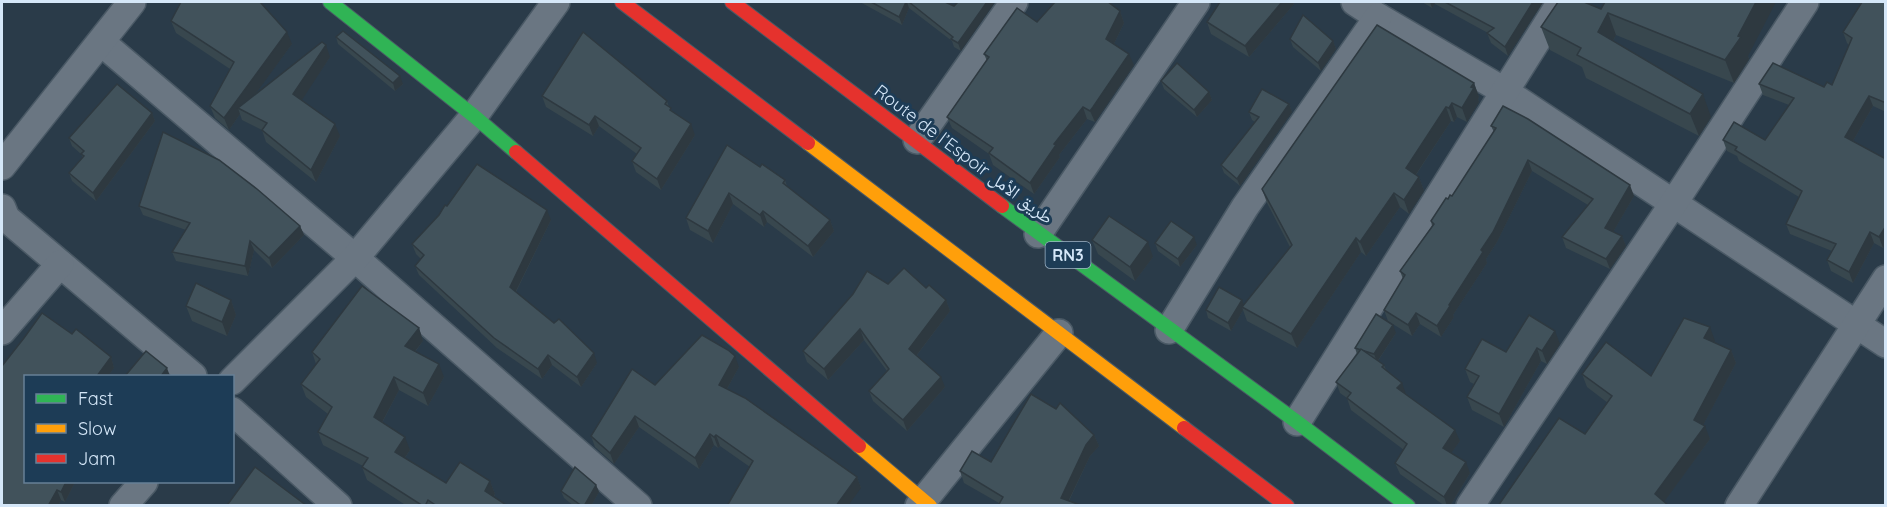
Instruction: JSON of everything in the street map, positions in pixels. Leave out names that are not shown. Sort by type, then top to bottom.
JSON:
[{"type":"main road","points":[[330,2],[474,116],[924,504]]},
{"type":"main road","points":[[622,2],[1287,506]]},
{"type":"main road","name":"Route de l’Espoir طريق الأمل","points":[[742,5],[1038,234],[1297,422],[1408,506]]},
{"type":"street","points":[[234,379],[355,258],[474,116],[556,2]]},
{"type":"street","points":[[917,140],[1014,2]]},
{"type":"street","points":[[1038,234],[1196,2]]},
{"type":"street","points":[[1355,2],[1504,91],[1855,326],[1886,344]]},
{"type":"street","points":[[1297,422],[1561,2]]},
{"type":"street","points":[[1470,506],[1673,204],[1805,2]]},
{"type":"street","points":[[2,166],[101,42],[127,3]]},
{"type":"street","points":[[1169,330],[1245,207],[1378,17]]},
{"type":"street","points":[[101,42],[355,258],[638,506]]},
{"type":"street","points":[[2,208],[6,218],[191,375]]},
{"type":"street","points":[[2,330],[60,264]]},
{"type":"street","points":[[1739,506],[1886,279]]},
{"type":"street","points":[[924,504],[1059,333]]},
{"type":"street","points":[[234,413],[338,506]]},
{"type":"street","points":[[123,506],[143,483]]},
{"type":"building","points":[[181,2],[260,2],[287,32],[224,118],[210,106],[234,62],[171,21]]},
{"type":"building","points":[[871,2],[906,2],[899,17]]},
{"type":"building","points":[[909,2],[945,2],[954,6],[958,2],[987,2],[958,43]]},
{"type":"building","points":[[1055,2],[1108,2],[1120,11],[1106,39],[1129,54],[1090,111],[1083,107],[1054,144],[1056,145],[1030,183],[989,153],[993,148],[947,117],[989,57],[984,54],[1017,8],[1037,22]]},
{"type":"building","points":[[1220,2],[1282,2],[1245,46],[1207,22]]},
{"type":"building","points":[[1445,2],[1533,2],[1505,47],[1487,33],[1494,28]]},
{"type":"building","points":[[1558,2],[1584,2],[1601,9],[1605,2],[1756,2],[1738,36],[1741,37],[1725,60],[1608,13],[1598,32],[1703,94],[1690,114],[1577,55],[1581,48],[1541,27]]},
{"type":"building","points":[[1862,2],[1886,2],[1886,103],[1869,96],[1845,137],[1886,159],[1886,226],[1879,237],[1870,232],[1849,272],[1827,260],[1836,244],[1786,224],[1802,191],[1735,150],[1737,147],[1723,140],[1734,122],[1765,140],[1794,98],[1759,84],[1773,63],[1824,87],[1827,82],[1832,85],[1852,38],[1843,32]]},
{"type":"building","points":[[1303,15],[1333,41],[1318,63],[1290,39]]},
{"type":"building","points":[[1377,25],[1474,83],[1471,87],[1474,88],[1462,108],[1452,103],[1449,108],[1446,107],[1406,168],[1419,177],[1404,200],[1394,193],[1360,242],[1356,238],[1291,334],[1242,307],[1292,245],[1262,189]]},
{"type":"building","points":[[343,31],[400,76],[393,83],[336,37]]},
{"type":"building","points":[[583,32],[667,101],[665,104],[671,108],[670,110],[691,124],[657,179],[632,161],[641,148],[595,116],[589,125],[542,96]]},
{"type":"building","points":[[322,42],[326,45],[293,94],[335,124],[311,170],[262,130],[267,123],[238,108]]},
{"type":"building","points":[[1177,63],[1209,92],[1194,110],[1161,81]]},
{"type":"building","points":[[117,84],[152,113],[93,193],[69,173],[84,156],[81,154],[84,151],[69,138]]},
{"type":"building","points":[[1262,89],[1289,104],[1237,179],[1221,165],[1259,117],[1249,112]]},
{"type":"building","points":[[1503,106],[1528,119],[1630,185],[1605,228],[1622,236],[1606,259],[1562,237],[1593,199],[1528,160],[1493,232],[1481,250],[1483,252],[1437,326],[1416,313],[1408,325],[1384,310],[1405,275],[1400,271],[1434,224],[1431,221],[1446,198],[1452,196],[1496,128],[1491,126]]},
{"type":"building","points":[[163,132],[219,160],[300,226],[269,258],[250,241],[245,266],[172,252],[190,223],[139,206]]},
{"type":"building","points":[[727,145],[760,167],[762,164],[785,180],[783,183],[830,220],[808,246],[763,211],[760,215],[729,193],[708,231],[686,218]]},
{"type":"building","points":[[477,164],[547,210],[510,287],[554,323],[559,319],[594,353],[577,377],[548,355],[538,369],[494,338],[415,266],[424,255],[412,244],[439,215],[445,205],[447,206]]},
{"type":"building","points":[[1109,216],[1148,242],[1130,267],[1092,240]]},
{"type":"building","points":[[1171,221],[1194,237],[1178,259],[1155,243]]},
{"type":"building","points":[[904,268],[926,288],[929,285],[946,300],[909,349],[941,377],[903,420],[869,391],[889,369],[860,329],[824,369],[803,351],[853,294],[867,271],[888,284]]},
{"type":"building","points":[[196,283],[231,300],[222,322],[186,306]]},
{"type":"building","points":[[362,286],[419,328],[405,346],[439,364],[423,393],[394,377],[374,417],[405,437],[395,452],[446,483],[460,462],[490,481],[485,491],[508,506],[437,506],[428,500],[423,506],[362,467],[368,458],[318,432],[332,407],[301,384],[320,359],[312,352]]},
{"type":"building","points":[[1219,287],[1242,300],[1228,323],[1206,310]]},
{"type":"building","points":[[42,313],[72,334],[76,329],[111,357],[98,375],[24,375],[24,483],[66,483],[61,492],[57,490],[48,506],[2,506],[2,366]]},
{"type":"building","points":[[1376,314],[1393,325],[1374,354],[1355,348]]},
{"type":"building","points":[[1529,315],[1555,331],[1542,351],[1537,348],[1499,414],[1467,397],[1479,376],[1465,369],[1482,339],[1506,352]]},
{"type":"building","points":[[1684,318],[1710,327],[1704,338],[1731,350],[1694,420],[1705,426],[1655,494],[1669,506],[1498,506],[1559,418],[1585,434],[1612,396],[1582,374],[1606,342],[1651,376]]},
{"type":"building","points":[[702,335],[735,356],[719,385],[745,398],[857,477],[836,506],[727,506],[753,461],[716,435],[714,437],[710,434],[695,458],[635,416],[610,453],[591,436],[632,369],[655,385]]},
{"type":"building","points":[[1361,349],[1384,365],[1382,367],[1402,383],[1397,388],[1455,430],[1443,448],[1466,462],[1444,497],[1395,463],[1407,444],[1347,398],[1351,393],[1336,382]]},
{"type":"building","points":[[146,351],[167,368],[162,375],[126,375]]},
{"type":"building","points":[[1031,394],[1056,409],[1060,403],[1094,435],[1086,445],[1061,498],[1083,506],[998,506],[1003,497],[960,471],[972,451],[991,462]]},
{"type":"building","points":[[255,467],[307,506],[230,506],[228,504]]},
{"type":"building","points":[[575,467],[596,485],[584,506],[561,491]]},
{"type":"traffic: fast","points":[[330,2],[516,152]]},
{"type":"traffic: fast","points":[[1002,206],[1408,506]]},
{"type":"traffic: slow","points":[[808,143],[1184,428]]},
{"type":"traffic: slow","points":[[859,446],[930,506]]},
{"type":"traffic: jam","points":[[622,2],[808,143]]},
{"type":"traffic: jam","points":[[732,2],[1002,206]]},
{"type":"traffic: jam","points":[[516,152],[859,446]]},
{"type":"traffic: jam","points":[[1184,428],[1287,506]]}]
